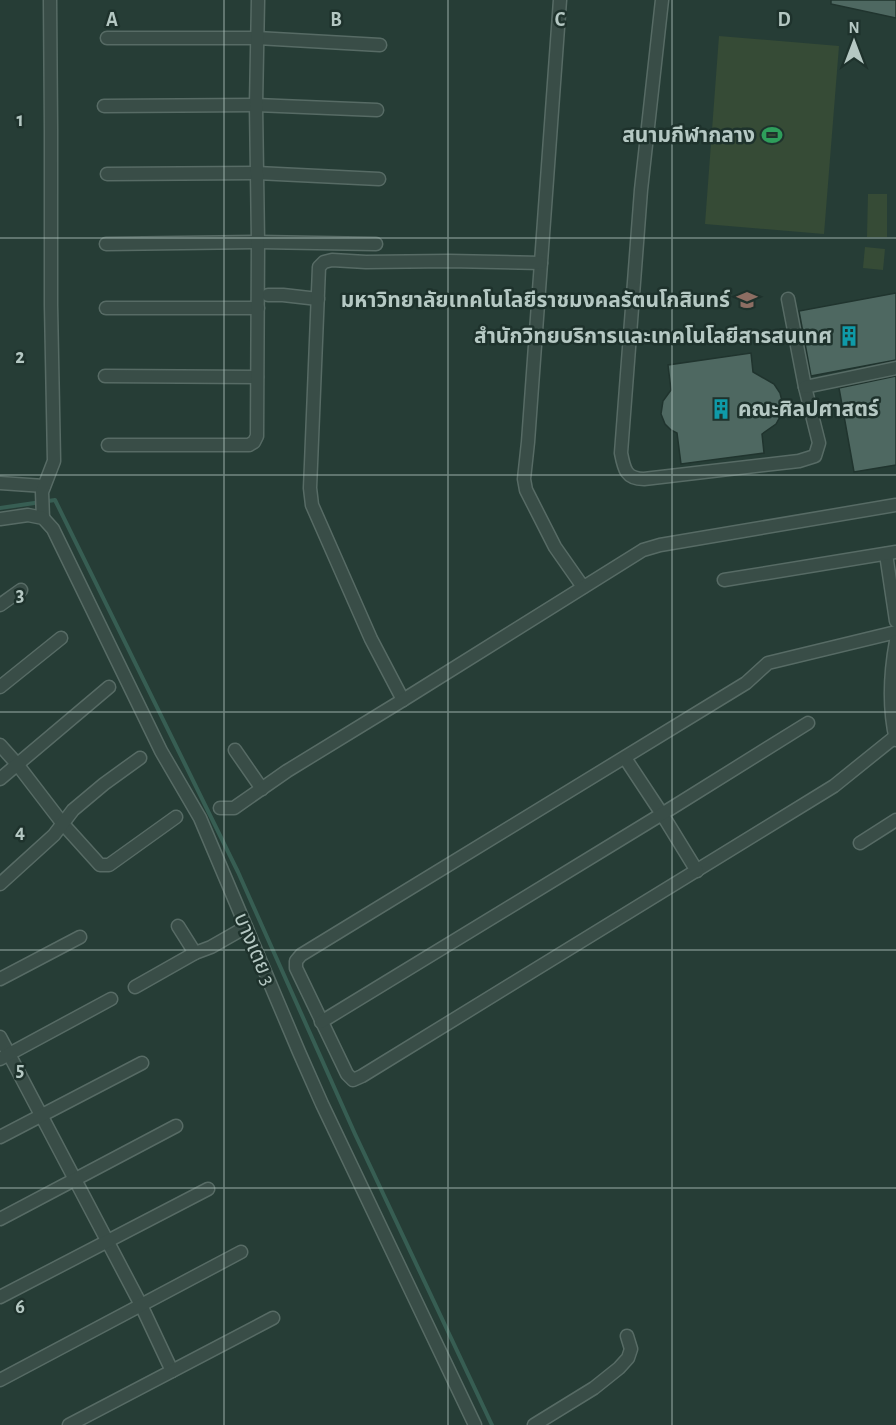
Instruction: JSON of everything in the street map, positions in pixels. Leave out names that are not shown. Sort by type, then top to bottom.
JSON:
[{"type":"street","points":[[0,519],[43,513],[43,489],[54,461],[50,0]]},
{"type":"street","points":[[108,445],[249,445],[257,436],[258,0]]},
{"type":"street","points":[[560,0],[524,479],[526,490],[555,547],[583,587]]},
{"type":"street","points":[[662,0],[641,190],[621,453],[629,475],[635,479],[644,479],[799,461],[815,456],[819,443],[788,299]]},
{"type":"street","points":[[107,38],[257,38],[380,45]]},
{"type":"street","points":[[105,106],[256,105],[377,111]]},
{"type":"street","points":[[107,174],[257,173],[379,179]]},
{"type":"street","points":[[106,244],[376,244]]},
{"type":"street","points":[[403,700],[370,639],[312,506],[310,488],[319,267],[324,262],[332,260],[541,263]]},
{"type":"street","points":[[268,295],[318,299]]},
{"type":"street","points":[[106,308],[258,308]]},
{"type":"street","points":[[806,387],[896,368]]},
{"type":"street","points":[[105,376],[257,377]]},
{"type":"street","points":[[0,483],[43,489]]},
{"type":"street","points":[[220,808],[234,807],[287,771],[644,550],[660,545],[896,505]]},
{"type":"street","name":"บางเตย 3","points":[[43,513],[162,751],[200,818],[322,1104],[475,1425]]},
{"type":"street","points":[[724,580],[891,553],[896,621]]},
{"type":"street","points":[[0,605],[21,590]]},
{"type":"street","points":[[896,632],[768,663],[746,683],[301,955],[296,961],[296,968],[346,1074],[353,1080],[834,786],[896,737],[891,712],[890,689],[896,641]]},
{"type":"street","points":[[0,687],[61,638]]},
{"type":"street","points":[[0,778],[109,687]]},
{"type":"street","points":[[321,1022],[808,723]]},
{"type":"street","points":[[0,745],[63,824],[100,865],[109,865],[176,817]]},
{"type":"street","points":[[235,750],[262,789]]},
{"type":"street","points":[[0,884],[54,835],[73,810],[140,758]]},
{"type":"street","points":[[625,758],[697,871]]},
{"type":"street","points":[[860,843],[896,820]]},
{"type":"street","points":[[178,926],[195,953]]},
{"type":"street","points":[[135,987],[246,927]]},
{"type":"street","points":[[0,979],[80,937]]},
{"type":"street","points":[[5,1056],[111,999]]},
{"type":"street","points":[[0,1036],[5,1056],[41,1115],[75,1179],[141,1305],[172,1371]]},
{"type":"street","points":[[0,1137],[142,1063]]},
{"type":"street","points":[[0,1219],[176,1126]]},
{"type":"street","points":[[0,1297],[208,1189]]},
{"type":"street","points":[[0,1380],[241,1252]]},
{"type":"street","points":[[69,1425],[273,1318]]},
{"type":"street","points":[[534,1425],[594,1388],[620,1368],[628,1358],[631,1349],[627,1336]]},
{"type":"green space","name":"สนามกีฬากลาง","points":[[719,36],[839,46],[824,234],[705,224]]},
{"type":"green space","points":[[868,194],[887,194],[887,237],[867,237]]},
{"type":"green space","points":[[865,247],[885,249],[883,270],[863,268]]},
{"type":"building","points":[[831,0],[896,0],[896,18],[831,4]]},
{"type":"building","name":"สำนักวิทยบริการและเทคโนโลยีสารสนเทศ","points":[[896,293],[896,360],[811,376],[799,311]]},
{"type":"building","name":"คณะศิลปศาสตร์","points":[[751,353],[753,372],[774,384],[782,401],[781,415],[776,424],[762,434],[764,453],[681,464],[677,433],[665,424],[661,414],[663,401],[671,390],[668,365]]},
{"type":"building","points":[[896,376],[896,465],[854,472],[839,388]]},
{"type":"waterway","points":[[0,508],[55,500],[238,872],[355,1134],[492,1425]]},
{"type":"place","name":"สนามกีฬากลาง","points":[[772,135]]},
{"type":"place","name":"มหาวิทยาลัยเทคโนโลยีราชมงคลรัตนโกสินทร์","points":[[747,300]]},
{"type":"place","name":"สำนักวิทยบริการและเทคโนโลยีสารสนเทศ","points":[[849,336]]},
{"type":"place","name":"คณะศิลปศาสตร์","points":[[721,409]]}]
